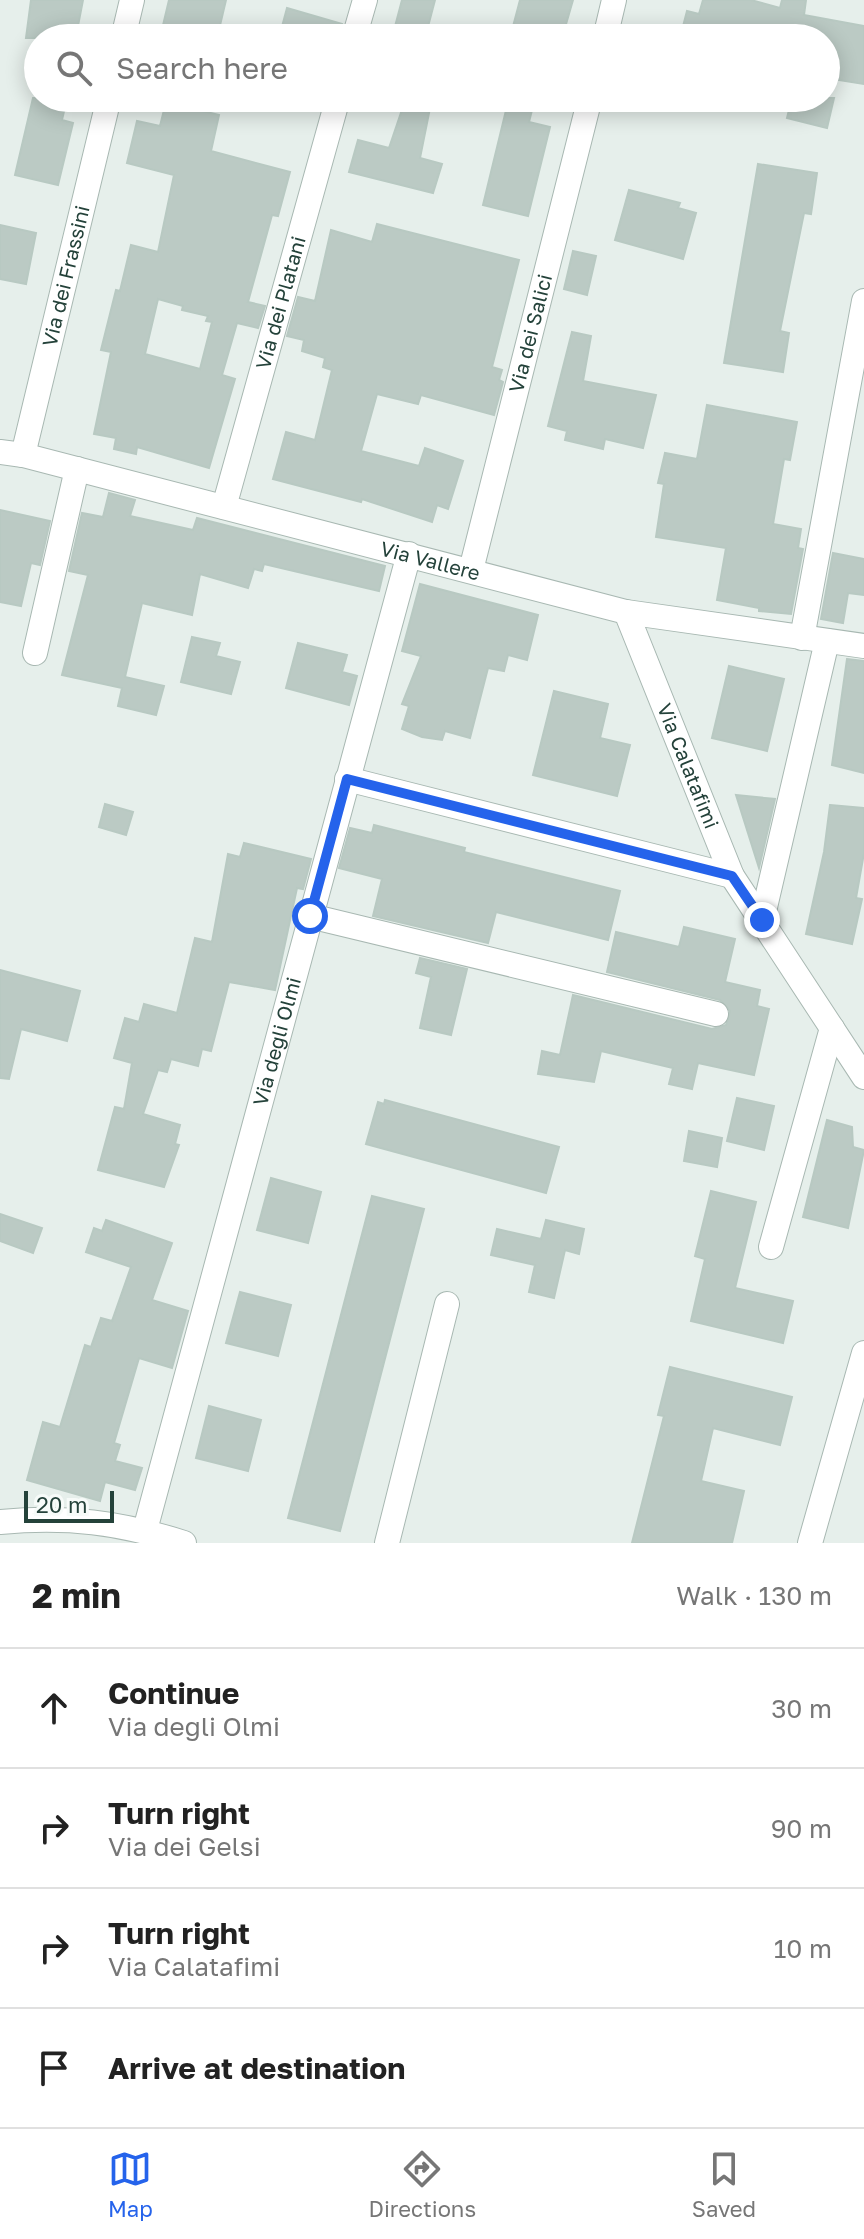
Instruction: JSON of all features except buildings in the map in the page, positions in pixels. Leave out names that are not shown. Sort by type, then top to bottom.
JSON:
[{"type":"street","points":[[126,24],[132,0]]},
{"type":"street","points":[[358,24],[365,0]]},
{"type":"street","points":[[608,24],[614,0]]},
{"type":"street","name":"Via dei Frassini","points":[[11,454],[105,112]]},
{"type":"street","name":"Via dei Platani","points":[[224,507],[334,112]]},
{"type":"street","name":"Via dei Salici","points":[[471,570],[586,112]]},
{"type":"street","points":[[802,638],[864,301]]},
{"type":"street","name":"Via Vallere","points":[[11,454],[626,612],[864,646]]},
{"type":"street","points":[[35,653],[77,469]]},
{"type":"street","name":"Via degli Olmi","points":[[145,1530],[409,554]]},
{"type":"street","name":"Via Calatafimi","points":[[626,612],[732,876],[864,1077]]},
{"type":"street","points":[[762,920],[827,641]]},
{"type":"street","points":[[347,779],[732,876]]},
{"type":"street","points":[[310,916],[716,1014]]},
{"type":"street","points":[[771,1247],[832,1028]]},
{"type":"street","points":[[387,1543],[447,1304]]},
{"type":"street","points":[[810,1543],[864,1353]]},
{"type":"street","points":[[0,1522],[55,1517],[145,1530],[184,1543]]},
{"type":"route","points":[[310,916],[347,779],[732,876],[762,920]]}]
